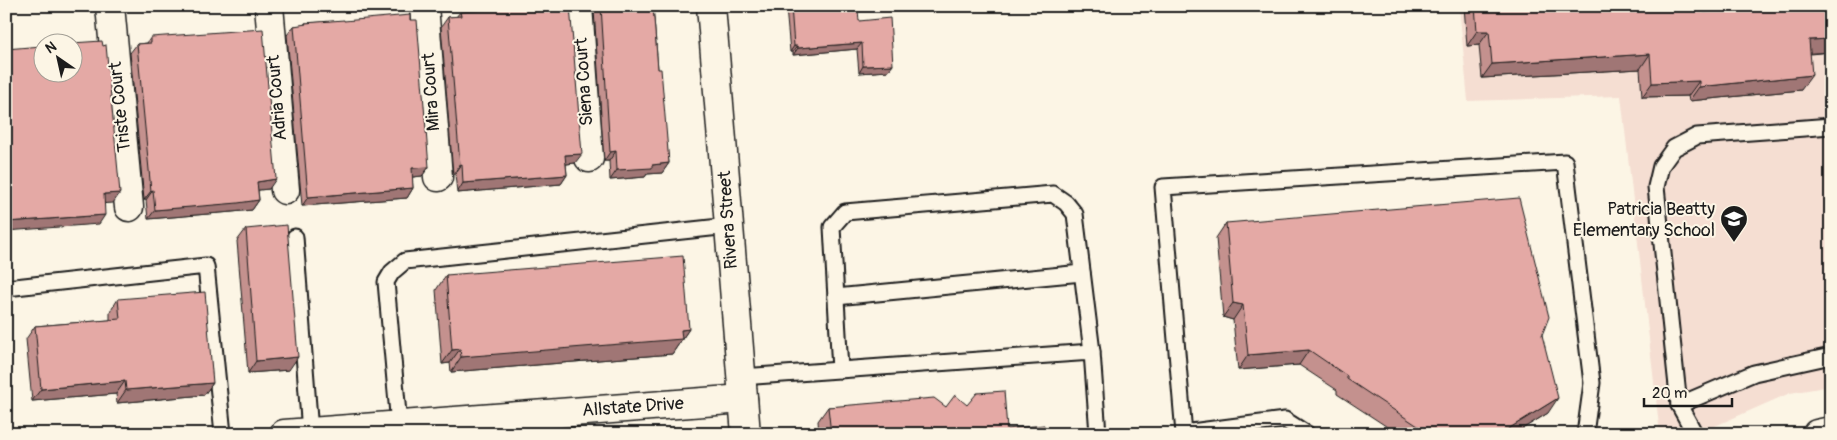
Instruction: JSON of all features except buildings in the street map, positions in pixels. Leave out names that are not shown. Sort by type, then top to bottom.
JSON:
[{"type":"street","name":"Triste Court","points":[[110,6],[130,207]]},
{"type":"street","name":"Adria Court","points":[[269,6],[285,190]]},
{"type":"street","name":"Mira Court","points":[[424,6],[438,177]]},
{"type":"street","name":"Siena Court","points":[[578,6],[589,158]]},
{"type":"street","name":"Rivera Street","points":[[711,6],[746,434]]},
{"type":"street","name":"Allstate Drive","points":[[297,433],[400,425],[440,428],[742,388]]},
{"type":"street","points":[[1816,434],[1831,431]]},
{"type":"lane","points":[[1695,434],[1679,405],[1656,187],[1661,166],[1674,148],[1697,136],[1831,126]]},
{"type":"lane","points":[[1307,434],[1285,420],[1184,433],[1164,187],[1565,162],[1592,383],[1585,434]]},
{"type":"lane","points":[[840,370],[832,226],[844,212],[1053,194],[1066,203],[1075,214],[1092,352],[1098,434]]},
{"type":"lane","points":[[400,425],[386,282],[392,272],[405,261],[729,226]]},
{"type":"lane","points":[[295,237],[297,433]]},
{"type":"lane","points":[[6,288],[206,266],[223,434]]},
{"type":"lane","points":[[836,297],[1082,273]]},
{"type":"lane","points":[[742,388],[840,370],[1092,352]]},
{"type":"lane","points":[[1679,405],[1754,373],[1831,356]]},
{"type":"shaded area","name":"Patricia Beatty Elementary School","points":[[1459,6],[1831,6],[1831,386],[1790,393],[1697,434],[1660,434],[1621,96],[1468,101]]},
{"type":"place","name":"Patricia Beatty Elementary School","points":[[1734,243]]}]
